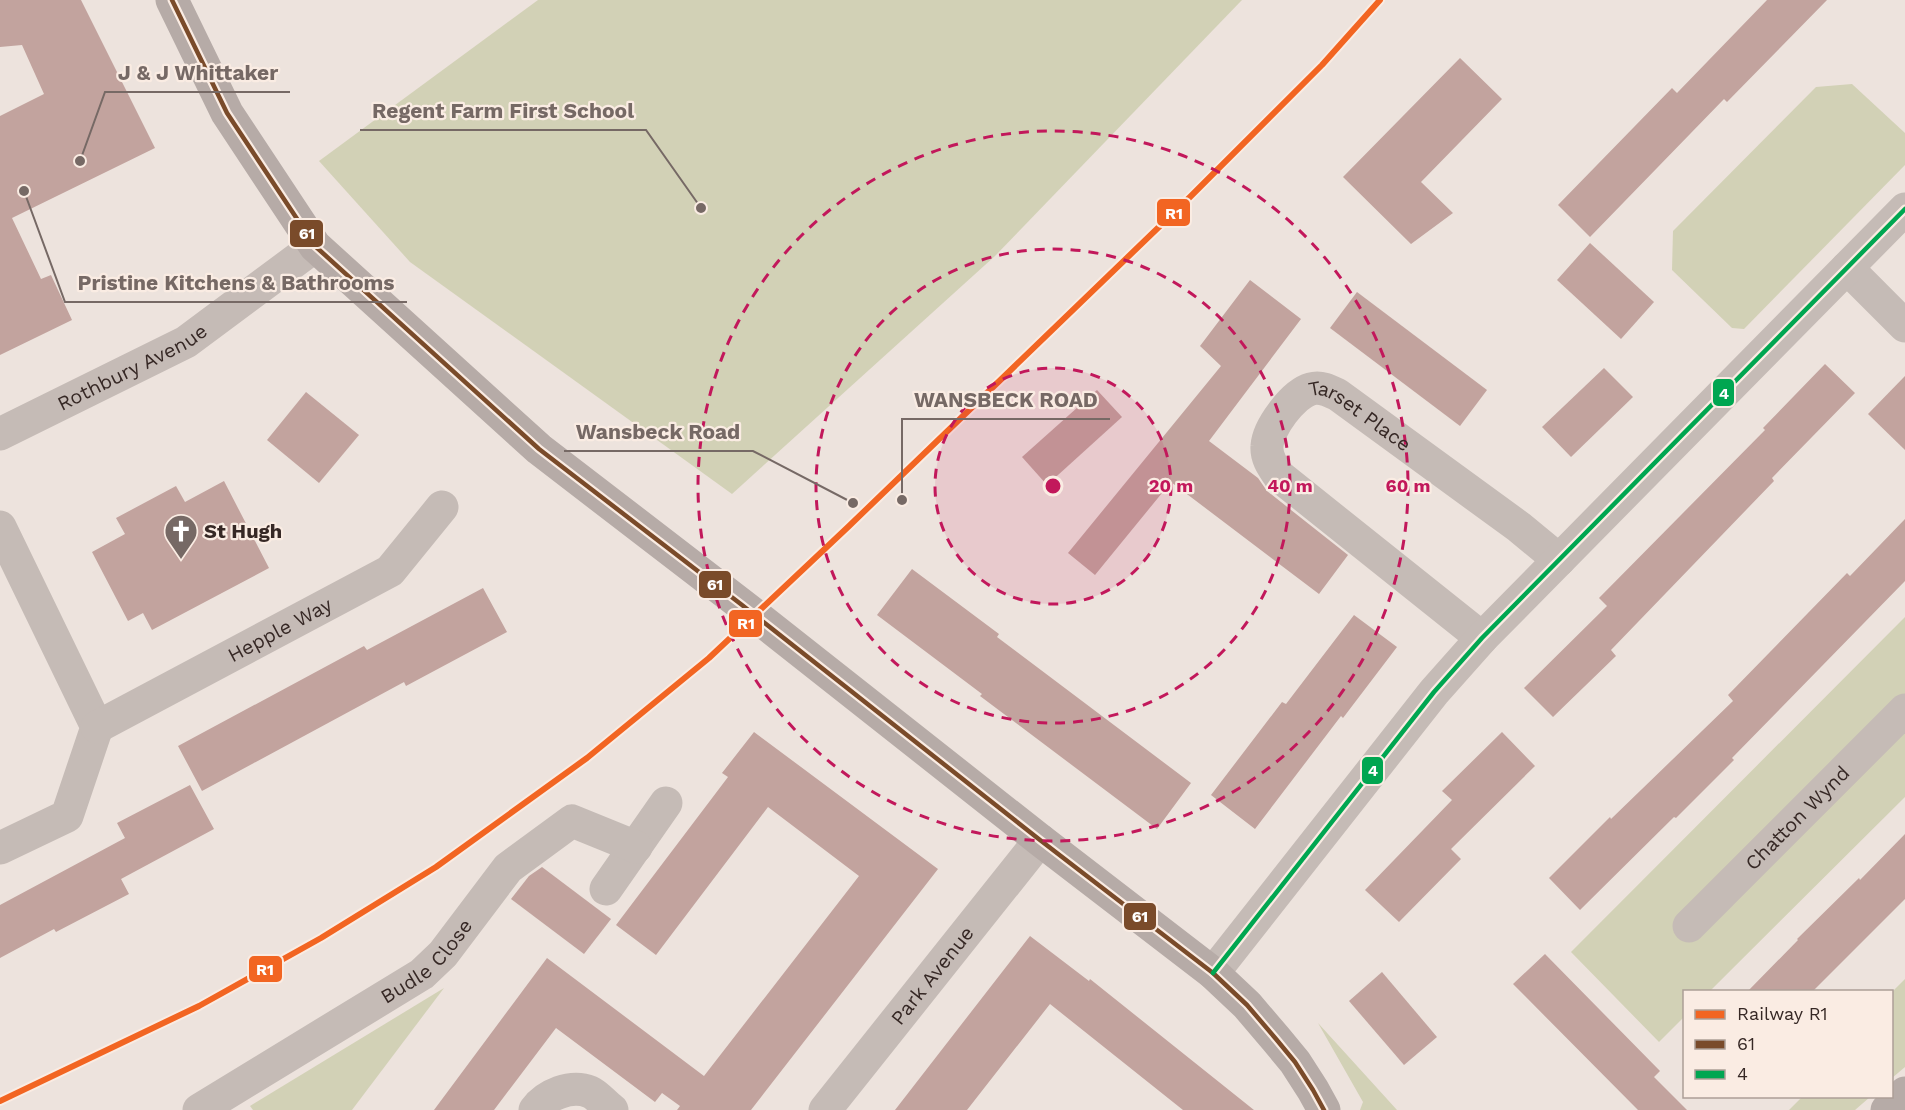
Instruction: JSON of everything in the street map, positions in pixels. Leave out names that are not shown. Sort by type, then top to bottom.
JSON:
[{"type":"street","points":[[172,0],[227,113],[315,246],[539,449],[1213,973],[1246,1005],[1288,1054],[1324,1110]]},
{"type":"street","points":[[1213,973],[1434,692],[1482,638],[1905,209]]},
{"type":"street","name":"Rothbury Avenue","points":[[0,434],[186,342],[315,246]]},
{"type":"street","points":[[1847,268],[1905,326]]},
{"type":"street","name":"Tarset Place","points":[[1482,638],[1279,476],[1270,463],[1266,448],[1270,431],[1296,396],[1311,388],[1324,388],[1338,395],[1519,527],[1558,560]]},
{"type":"street","name":"Hepple Way","points":[[96,727],[390,571],[442,507]]},
{"type":"street","points":[[0,528],[96,727],[67,816],[0,849]]},
{"type":"street","name":"Chatton Wynd","points":[[1689,926],[1905,710]]},
{"type":"street","points":[[606,889],[666,803]]},
{"type":"street","name":"Budle Close","points":[[198,1110],[422,974],[442,954],[508,868],[573,822],[636,847]]},
{"type":"street","name":"Park Avenue","points":[[825,1110],[1040,840]]},
{"type":"street","points":[[534,1110],[540,1103],[565,1089],[589,1092],[612,1110]]},
{"type":"street","points":[[1887,1110],[1905,1093]]},
{"type":"green space","points":[[538,0],[1242,0],[995,256],[732,494],[410,262],[319,161]]},
{"type":"green space","points":[[1852,84],[1905,133],[1905,165],[1744,329],[1732,328],[1672,270],[1673,231],[1816,87]]},
{"type":"green space","points":[[1905,617],[1905,797],[1711,990],[1683,990],[1683,1018],[1659,1042],[1571,952]]},
{"type":"green space","points":[[1905,979],[1905,1067],[1893,1077],[1893,991]]},
{"type":"green space","points":[[444,988],[352,1110],[253,1110],[250,1106]]},
{"type":"green space","points":[[1318,1023],[1397,1110],[1360,1110],[1363,1102]]},
{"type":"green space","points":[[1801,1098],[1869,1098],[1855,1110],[1789,1110]]},
{"type":"building","points":[[0,0],[81,0],[155,148],[12,218],[41,279],[51,275],[72,320],[0,355],[0,116],[44,94],[22,45],[0,47]]},
{"type":"building","points":[[1767,0],[1827,0],[1727,102],[1724,99],[1590,237],[1558,205],[1672,88],[1677,93]]},
{"type":"building","points":[[1460,58],[1502,99],[1421,182],[1453,213],[1411,244],[1343,177]]},
{"type":"building","points":[[1590,243],[1654,302],[1621,339],[1557,280]]},
{"type":"building","points":[[1250,280],[1301,319],[1209,441],[1258,478],[1267,491],[1348,555],[1319,594],[1171,482],[1095,575],[1068,553],[1221,366],[1200,346]]},
{"type":"building","points":[[1357,292],[1487,390],[1460,426],[1330,328]]},
{"type":"building","points":[[1825,364],[1855,393],[1772,478],[1774,481],[1611,650],[1616,656],[1553,717],[1524,688],[1607,606],[1599,598],[1765,430],[1763,428]]},
{"type":"building","points":[[1604,368],[1633,397],[1571,457],[1542,427]]},
{"type":"building","points":[[1905,376],[1905,450],[1868,414]]},
{"type":"building","points":[[1097,390],[1122,417],[1047,485],[1022,457]]},
{"type":"building","points":[[306,392],[359,435],[319,483],[267,440]]},
{"type":"building","name":"St Hugh","points":[[224,481],[269,568],[152,630],[143,613],[128,621],[92,552],[125,534],[116,518],[176,486],[185,502]]},
{"type":"building","points":[[1905,519],[1905,581],[1732,758],[1734,760],[1580,910],[1549,878],[1733,701],[1728,695],[1847,573],[1850,576]]},
{"type":"building","points":[[912,569],[999,634],[997,637],[1191,783],[1157,829],[980,696],[982,694],[877,615]]},
{"type":"building","points":[[483,588],[507,632],[406,686],[404,682],[202,791],[178,746],[364,646],[367,650]]},
{"type":"building","points":[[1354,615],[1397,647],[1255,829],[1211,795],[1282,702],[1286,704]]},
{"type":"building","points":[[754,732],[938,869],[751,1110],[677,1110],[680,1106],[662,1093],[655,1102],[556,1028],[494,1110],[434,1110],[547,958],[704,1076],[859,876],[768,807],[656,955],[616,925],[728,777],[722,773]]},
{"type":"building","points":[[1502,732],[1535,766],[1451,849],[1461,859],[1399,922],[1365,890],[1452,800],[1442,791]]},
{"type":"building","points":[[190,785],[214,829],[121,879],[129,894],[56,932],[54,929],[0,958],[0,905],[125,838],[117,823]]},
{"type":"building","points":[[1905,834],[1905,899],[1814,990],[1749,990],[1797,939],[1859,878],[1860,880]]},
{"type":"building","points":[[542,867],[611,919],[584,954],[511,899],[529,876]]},
{"type":"building","points":[[1030,936],[1089,981],[1090,979],[1254,1110],[1183,1110],[1050,1004],[967,1110],[895,1110]]},
{"type":"building","points":[[1545,954],[1660,1071],[1654,1077],[1687,1110],[1638,1110],[1513,984]]},
{"type":"building","points":[[1382,972],[1437,1037],[1404,1065],[1349,1001]]},
{"type":"rail line","name":"R1","points":[[0,1101],[199,1006],[321,938],[436,867],[587,758],[709,658],[848,527],[1190,197],[1322,65],[1380,0]]},
{"type":"transit line","name":"61","points":[[172,0],[227,113],[315,246],[539,449],[1213,973],[1247,1005],[1295,1062],[1324,1110]]},
{"type":"transit line","name":"4","points":[[1213,973],[1434,692],[1482,638],[1905,209]]},
{"type":"place","name":"J & J Whittaker","points":[[80,161]]},
{"type":"place","name":"Pristine Kitchens & Bathrooms","points":[[24,191]]},
{"type":"place","name":"Regent Farm First School","points":[[701,208]]},
{"type":"place","name":"WANSBECK ROAD","points":[[902,500]]},
{"type":"place","name":"Wansbeck Road","points":[[853,503]]},
{"type":"place","name":"St Hugh","points":[[181,560]]}]
